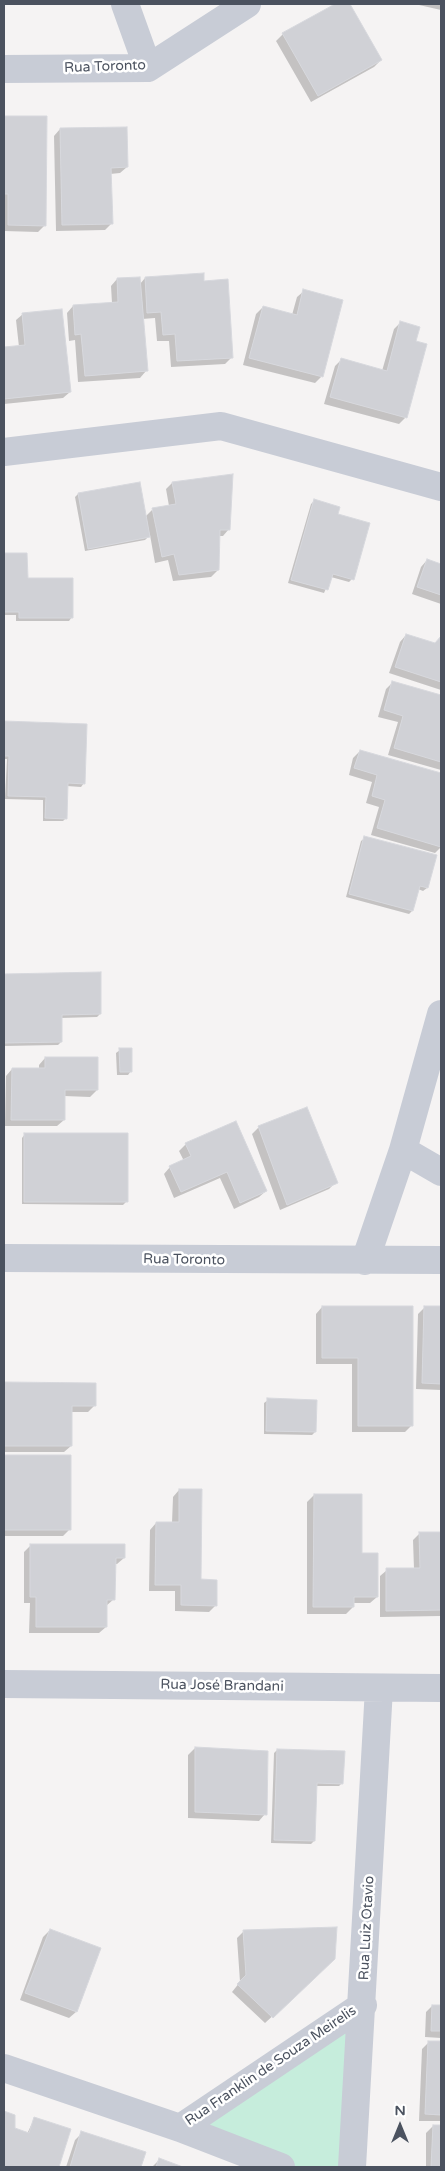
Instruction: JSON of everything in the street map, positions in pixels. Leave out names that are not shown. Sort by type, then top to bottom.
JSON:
[{"type":"street","points":[[125,4],[148,68]]},
{"type":"street","name":"Rua Toronto","points":[[4,69],[148,68],[247,4]]},
{"type":"street","points":[[4,452],[221,426],[441,488]]},
{"type":"street","points":[[365,1261],[403,1150],[441,1014]]},
{"type":"street","points":[[403,1150],[441,1172]]},
{"type":"street","name":"Rua Toronto","points":[[4,1258],[441,1260]]},
{"type":"street","name":"Rua José Brandani","points":[[4,1684],[441,1688]]},
{"type":"street","name":"Rua Luiz Otavio","points":[[352,2167],[363,2004],[379,1688]]},
{"type":"street","name":"Rua Franklin de Souza Meirelis","points":[[180,2128],[363,2004]]},
{"type":"street","name":"Rua Franklin de Souza Meirelis","points":[[4,2068],[180,2128],[281,2167]]},
{"type":"green space","points":[[358,2012],[349,2167],[292,2167],[188,2127]]},
{"type":"building","points":[[335,4],[350,4],[382,60],[318,96],[282,33]]},
{"type":"building","points":[[4,116],[47,116],[46,226],[8,225],[8,194],[4,194]]},
{"type":"building","points":[[127,127],[128,167],[111,168],[113,224],[62,225],[60,128]]},
{"type":"building","points":[[204,273],[204,281],[228,279],[233,358],[177,361],[175,334],[163,335],[161,312],[147,313],[145,277]]},
{"type":"building","points":[[140,277],[148,371],[85,376],[81,334],[75,335],[73,305],[118,302],[117,278]]},
{"type":"building","points":[[303,289],[343,300],[323,377],[249,358],[263,306],[297,315]]},
{"type":"building","points":[[62,309],[71,392],[4,399],[4,347],[25,345],[22,313]]},
{"type":"building","points":[[400,321],[420,327],[416,341],[427,344],[407,418],[330,397],[341,358],[387,371]]},
{"type":"building","points":[[233,474],[230,530],[220,530],[219,570],[179,575],[174,554],[162,557],[152,508],[176,504],[172,482]]},
{"type":"building","points":[[140,482],[150,537],[88,549],[78,493]]},
{"type":"building","points":[[314,499],[340,507],[338,514],[370,523],[354,580],[333,574],[328,590],[291,580]]},
{"type":"building","points":[[4,553],[27,553],[28,578],[73,578],[73,618],[19,618],[19,612],[4,612]]},
{"type":"building","points":[[427,559],[441,564],[441,595],[417,587]]},
{"type":"building","points":[[406,634],[435,643],[441,636],[441,682],[395,667]]},
{"type":"building","points":[[392,681],[441,695],[441,762],[394,748],[403,716],[384,710]]},
{"type":"building","points":[[4,721],[87,724],[85,784],[68,783],[67,819],[45,818],[46,797],[8,796],[9,756],[4,756]]},
{"type":"building","points":[[360,750],[441,773],[441,847],[377,828],[385,800],[372,796],[377,775],[354,768]]},
{"type":"building","points":[[364,836],[437,855],[428,888],[420,886],[413,911],[349,894]]},
{"type":"building","points":[[101,972],[101,1014],[62,1015],[62,1042],[4,1043],[4,974]]},
{"type":"building","points":[[119,1048],[132,1048],[132,1072],[120,1072]]},
{"type":"building","points":[[45,1057],[98,1057],[98,1090],[65,1090],[65,1120],[11,1120],[12,1068],[45,1068]]},
{"type":"building","points":[[307,1107],[338,1183],[287,1205],[258,1126]]},
{"type":"building","points":[[236,1121],[267,1191],[240,1203],[227,1172],[181,1192],[169,1166],[191,1156],[185,1143]]},
{"type":"building","points":[[24,1133],[128,1133],[128,1202],[24,1202]]},
{"type":"building","points":[[322,1306],[413,1306],[413,1426],[358,1426],[358,1358],[322,1358]]},
{"type":"building","points":[[424,1306],[441,1306],[441,1384],[422,1383]]},
{"type":"building","points":[[4,1382],[96,1383],[96,1406],[72,1406],[72,1446],[4,1446]]},
{"type":"building","points":[[267,1398],[317,1400],[316,1432],[266,1431]]},
{"type":"building","points":[[4,1455],[71,1455],[71,1530],[4,1530]]},
{"type":"building","points":[[179,1489],[202,1489],[201,1579],[217,1580],[217,1606],[181,1605],[181,1585],[155,1585],[156,1522],[179,1522]]},
{"type":"building","points":[[314,1494],[362,1494],[362,1553],[378,1553],[378,1597],[354,1597],[354,1607],[313,1607]]},
{"type":"building","points":[[419,1532],[441,1532],[441,1610],[386,1611],[386,1568],[420,1568]]},
{"type":"building","points":[[30,1544],[125,1544],[125,1558],[116,1558],[115,1600],[107,1600],[107,1627],[36,1627],[36,1597],[30,1597]]},
{"type":"building","points":[[195,1747],[268,1751],[267,1815],[195,1812]]},
{"type":"building","points":[[277,1749],[345,1751],[343,1784],[317,1783],[315,1841],[274,1840]]},
{"type":"building","points":[[337,1927],[335,1959],[273,2018],[237,1984],[246,1975],[243,1930]]},
{"type":"building","points":[[50,1929],[101,1948],[77,2012],[25,1993]]},
{"type":"building","points":[[432,2005],[441,2005],[441,2031],[431,2031]]},
{"type":"building","points":[[428,2041],[441,2041],[441,2115],[425,2114]]},
{"type":"building","points":[[4,2111],[15,2115],[15,2128],[29,2133],[34,2117],[71,2129],[59,2167],[4,2167]]},
{"type":"building","points":[[433,2125],[441,2125],[441,2167],[431,2167]]},
{"type":"building","points":[[81,2131],[146,2152],[141,2167],[70,2167]]},
{"type":"building","points":[[159,2158],[183,2167],[156,2167]]}]
